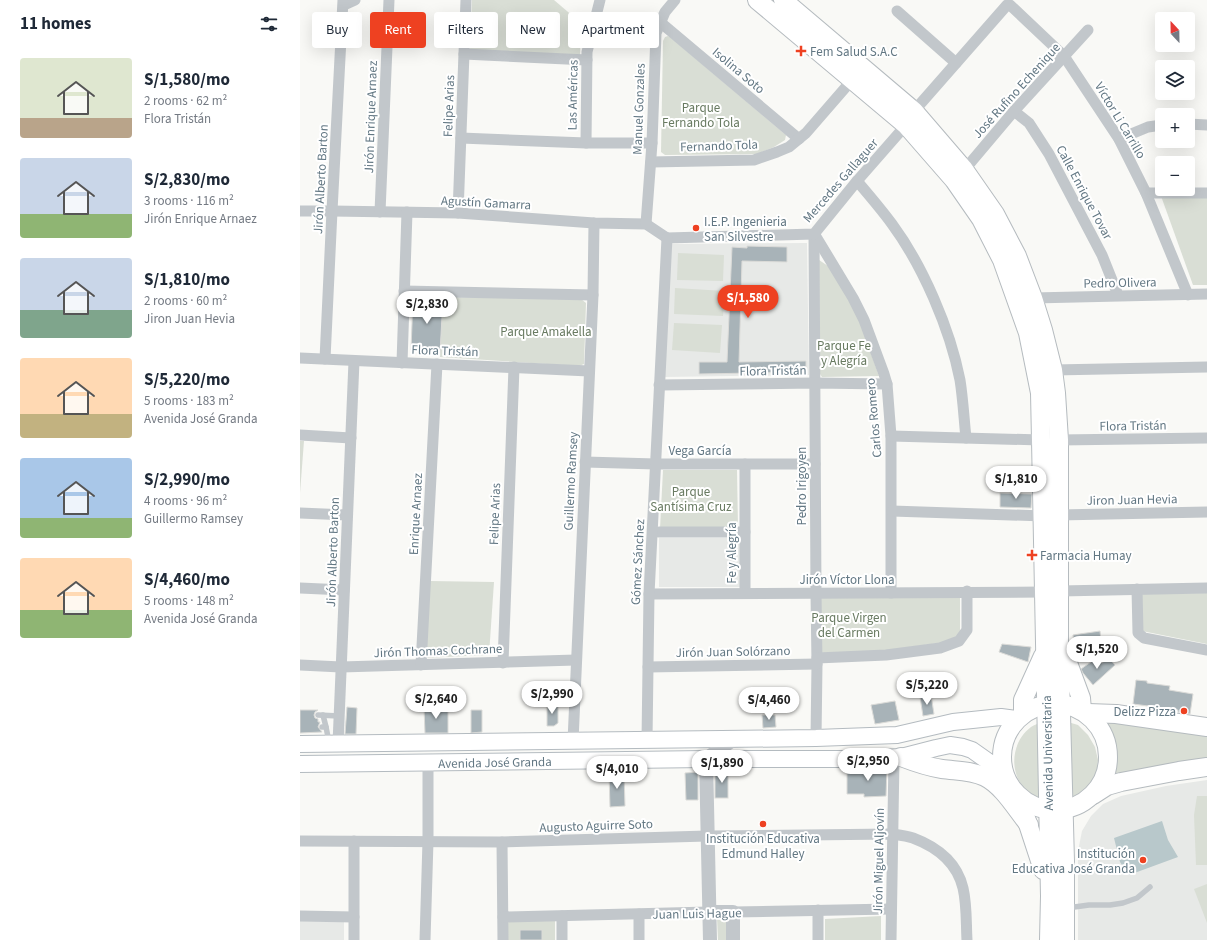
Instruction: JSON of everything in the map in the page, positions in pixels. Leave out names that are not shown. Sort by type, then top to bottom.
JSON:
[{"type":"main road","name":"Avenida Universitaria","points":[[757,0],[852,80],[910,118],[980,219],[1002,260],[1028,333],[1050,440]]},
{"type":"main road","name":"Avenida Universitaria","points":[[783,0],[963,168],[995,214],[1017,256],[1043,330],[1053,370],[1056,393],[1050,440],[1052,592],[1045,652],[1053,704]]},
{"type":"main road","name":"Avenida Universitaria","points":[[1049,940],[1050,896],[1056,811],[1053,704],[1059,640],[1052,592]]},
{"type":"main road","points":[[1059,640],[1085,712]]},
{"type":"main road","points":[[1045,652],[1023,700],[1020,716],[1007,739],[1004,750],[1004,762],[1006,774],[1029,825],[1050,896]]},
{"type":"main road","points":[[1020,716],[1036,707],[1053,704],[1071,705],[1085,712],[1093,719],[1101,733],[1107,752],[1105,775],[1100,786],[1088,799],[1077,815],[1065,861]]},
{"type":"main road","points":[[1085,712],[1116,714],[1207,728]]},
{"type":"main road","name":"Avenida José Granda","points":[[300,744],[816,738],[897,735],[953,722],[1020,716]]},
{"type":"main road","name":"Avenida José Granda","points":[[300,764],[428,764],[706,759],[856,759],[898,757],[950,745],[972,750],[989,762],[1014,790]]},
{"type":"main road","points":[[898,757],[918,764],[941,769],[970,772],[985,777],[1003,792],[1029,825]]},
{"type":"main road","points":[[1014,790],[1026,802],[1056,811],[1072,809],[1107,786],[1121,782],[1207,767]]},
{"type":"main road","name":"Avenida Universitaria","points":[[1056,811],[1065,861],[1065,940]]},
{"type":"street","points":[[344,3],[355,0]]},
{"type":"street","name":"Jirón Enrique Arnaez","points":[[380,212],[389,0]]},
{"type":"street","name":"Felipe Arias","points":[[458,213],[466,0]]},
{"type":"street","name":"Las Américas","points":[[586,143],[587,52],[600,0]]},
{"type":"street","name":"Manuel Gonzales","points":[[646,224],[652,143],[656,33],[665,12],[675,0]]},
{"type":"street","name":"Jirón Alberto Barton","points":[[325,359],[344,3]]},
{"type":"street","name":"Mercedes Gallaguer","points":[[667,238],[814,234],[956,63],[1007,5]]},
{"type":"street","name":"Víctor Li Carrillo","points":[[1007,5],[1010,5],[1064,56],[1119,139],[1146,193],[1188,295]]},
{"type":"street","points":[[897,11],[956,63]]},
{"type":"street","name":"Isolina Soto","points":[[660,22],[799,139]]},
{"type":"street","name":"José Rufino Echenique","points":[[963,168],[971,162],[1014,111],[1088,30]]},
{"type":"street","points":[[464,54],[587,60]]},
{"type":"street","name":"Fernando Tola","points":[[650,162],[754,160],[778,152],[789,147],[806,133],[852,80]]},
{"type":"street","name":"Calle Enrique Tovar","points":[[1014,111],[1029,123],[1049,154],[1102,255],[1118,295]]},
{"type":"street","points":[[1195,124],[1207,125]]},
{"type":"street","points":[[1119,139],[1148,127],[1155,126]]},
{"type":"street","points":[[461,138],[586,143],[652,143]]},
{"type":"street","points":[[857,181],[896,230],[918,265],[940,313],[960,380],[966,438]]},
{"type":"street","points":[[1146,193],[1207,193]]},
{"type":"street","name":"Agustín Gamarra","points":[[300,211],[458,213],[594,223],[646,224]]},
{"type":"street","points":[[402,363],[407,212]]},
{"type":"street","name":"Guillermo Ramsey","points":[[573,741],[594,223]]},
{"type":"street","points":[[646,224],[667,238]]},
{"type":"street","name":"Pedro Irigoyen","points":[[814,234],[817,661],[816,738]]},
{"type":"street","name":"Carlos Romero","points":[[814,234],[853,298],[864,320],[887,384],[891,436],[891,593]]},
{"type":"street","name":"Gómez Sánchez","points":[[647,740],[649,594],[667,238]]},
{"type":"street","points":[[404,291],[592,295]]},
{"type":"street","name":"Pedro Olivera","points":[[1033,298],[1207,294]]},
{"type":"street","name":"Flora Tristán","points":[[300,358],[589,371]]},
{"type":"street","name":"Jirón Alberto Barton","points":[[333,744],[339,716],[354,361]]},
{"type":"street","name":"Enrique Arnaez","points":[[420,665],[437,364]]},
{"type":"street","name":"Felipe Arias","points":[[502,663],[514,367]]},
{"type":"street","points":[[1053,370],[1207,368]]},
{"type":"street","name":"Flora Tristán","points":[[659,385],[815,383],[887,384]]},
{"type":"street","points":[[300,435],[351,438]]},
{"type":"street","name":"Flora Tristán","points":[[891,436],[1050,440],[1207,438]]},
{"type":"street","name":"Vega García","points":[[585,462],[656,464],[815,464]]},
{"type":"street","name":"Fe y Alegría","points":[[745,464],[745,593]]},
{"type":"street","name":"Jiron Juan Hevia","points":[[892,511],[1051,515],[1207,512]]},
{"type":"street","points":[[300,513],[347,515]]},
{"type":"street","points":[[659,532],[745,532]]},
{"type":"street","points":[[300,588],[344,590]]},
{"type":"street","name":"Jirón Víctor Llona","points":[[649,594],[1052,592],[1207,588]]},
{"type":"street","points":[[1137,589],[1138,633],[1144,638],[1207,650]]},
{"type":"street","name":"Jirón Juan Solórzano","points":[[648,667],[817,661],[886,655],[940,648],[959,641],[967,630],[967,592]]},
{"type":"street","name":"Jirón Thomas Cochrane","points":[[300,665],[341,667],[576,660]]},
{"type":"street","points":[[710,940],[706,759],[734,739]]},
{"type":"street","name":"Jirón Miguel Aljovín","points":[[891,940],[892,834],[898,757]]},
{"type":"street","points":[[425,940],[428,841],[428,764]]},
{"type":"street","name":"Augusto Aguirre Soto","points":[[300,841],[502,842],[708,836],[892,834],[913,838],[933,847],[947,858],[957,870],[963,888],[966,906],[967,940]]},
{"type":"street","points":[[354,841],[354,940]]},
{"type":"street","points":[[502,842],[503,940]]},
{"type":"street","name":"Juan Luis Hague","points":[[503,917],[891,909]]},
{"type":"street","points":[[818,910],[818,940]]},
{"type":"street","points":[[732,912],[733,940]]},
{"type":"street","points":[[639,914],[639,940]]},
{"type":"street","points":[[300,916],[354,917]]},
{"type":"street","points":[[562,916],[562,940]]},
{"type":"lane","points":[[333,744],[324,727],[320,715],[339,716]]},
{"type":"lane","points":[[1065,908],[1123,903],[1137,898],[1150,887]]},
{"type":"shaded area","points":[[807,243],[809,375],[664,377],[670,244]]},
{"type":"shaded area","points":[[659,538],[740,538],[740,587],[659,587]]},
{"type":"shaded area","name":"Institución Educativa José Granda","points":[[1207,780],[1207,940],[1078,940],[1078,851],[1082,831],[1091,816],[1103,804],[1121,796],[1166,786]]},
{"type":"shaded area","points":[[1162,821],[1168,840],[1178,857],[1129,875],[1120,862],[1114,838]]},
{"type":"shaded area","points":[[300,921],[344,922],[344,940],[300,940]]},
{"type":"green space","points":[[472,0],[554,0],[568,12],[568,48],[580,48],[580,55],[470,50],[470,48],[498,48],[498,12],[472,12]]},
{"type":"green space","name":"Parque Fernando Tola","points":[[668,36],[786,135],[785,140],[774,147],[757,154],[665,155],[661,152],[663,41],[665,37]]},
{"type":"green space","points":[[1207,195],[1207,285],[1193,285],[1161,196]]},
{"type":"green space","points":[[678,253],[724,255],[723,281],[677,280]]},
{"type":"green space","name":"Parque Fe y Alegría","points":[[819,260],[828,266],[856,311],[879,376],[822,377],[820,374]]},
{"type":"green space","points":[[675,288],[725,291],[723,316],[674,314]]},
{"type":"green space","name":"Parque Amakella","points":[[443,297],[581,299],[586,303],[584,364],[579,366],[440,357]]},
{"type":"green space","points":[[674,323],[722,325],[720,353],[672,350]]},
{"type":"green space","points":[[300,441],[304,441],[300,493]]},
{"type":"green space","name":"Parque Santísima Cruz","points":[[663,470],[737,470],[738,527],[660,529]]},
{"type":"green space","points":[[430,581],[494,582],[489,655],[424,658]]},
{"type":"green space","name":"Parque Virgen del Carmen","points":[[960,593],[960,636],[954,641],[880,651],[821,654],[821,596]]},
{"type":"green space","points":[[1207,593],[1207,644],[1142,631],[1142,594]]},
{"type":"green space","points":[[1098,718],[1207,732],[1207,764],[1112,777],[1110,775],[1111,759],[1109,745],[1105,732]]},
{"type":"green space","points":[[1042,722],[1043,800],[1025,789],[1016,774],[1014,765],[1014,756],[1020,740],[1031,727]]},
{"type":"green space","points":[[1068,722],[1078,725],[1088,735],[1095,747],[1098,760],[1097,771],[1086,790],[1079,798],[1069,801]]},
{"type":"green space","points":[[1197,796],[1207,796],[1207,865],[1196,865],[1194,815]]},
{"type":"green space","points":[[1207,884],[1207,923],[1194,889]]},
{"type":"green space","points":[[881,916],[881,940],[825,940],[825,919]]},
{"type":"green space","points":[[555,917],[555,940],[504,940],[504,918]]},
{"type":"green space","points":[[717,918],[729,918],[729,940],[718,940]]},
{"type":"building","points":[[747,246],[787,247],[787,262],[742,261],[739,362],[806,361],[806,372],[699,374],[699,362],[727,362],[732,247],[747,248]]},
{"type":"building","points":[[413,298],[443,299],[440,353],[411,350]]},
{"type":"building","points":[[1000,493],[1032,494],[1031,508],[1000,507]]},
{"type":"building","points":[[1100,631],[1101,641],[1074,645],[1073,635]]},
{"type":"building","points":[[1002,644],[1031,647],[1028,662],[999,652]]},
{"type":"building","points":[[1098,657],[1102,663],[1108,658],[1115,665],[1093,685],[1081,669]]},
{"type":"building","points":[[1136,680],[1170,686],[1169,690],[1193,694],[1190,714],[1178,712],[1178,710],[1133,704]]},
{"type":"building","points":[[931,695],[934,714],[923,716],[920,697]]},
{"type":"building","points":[[895,701],[899,720],[875,724],[871,705]]},
{"type":"building","points":[[547,705],[558,705],[558,723],[554,726],[547,726]]},
{"type":"building","points":[[347,707],[357,708],[356,734],[345,734]]},
{"type":"building","points":[[448,707],[448,733],[425,733],[424,708]]},
{"type":"building","points":[[300,710],[318,710],[314,715],[315,718],[318,719],[318,722],[320,722],[318,727],[322,732],[300,733]]},
{"type":"building","points":[[471,710],[482,710],[482,732],[471,733]]},
{"type":"building","points":[[762,715],[775,715],[776,727],[763,728]]},
{"type":"building","points":[[887,767],[886,796],[864,797],[864,794],[847,794],[847,772],[864,772],[864,768]]},
{"type":"building","points":[[715,771],[728,771],[728,798],[715,798]]},
{"type":"building","points":[[698,772],[698,800],[686,800],[685,773]]},
{"type":"building","points":[[609,773],[624,773],[625,806],[610,807]]},
{"type":"building","points":[[520,930],[542,930],[542,940],[520,940]]},
{"type":"place","name":"Fem Salud S.A.C","points":[[801,51]]},
{"type":"place","name":"I.E.P. Ingenieria San Silvestre","points":[[696,228]]},
{"type":"place","name":"Farmacia Humay","points":[[1032,555]]},
{"type":"place","name":"Delizz Pizza","points":[[1184,711]]},
{"type":"place","name":"Institución Educativa Edmund Halley","points":[[763,824]]},
{"type":"place","name":"Institución Educativa José Granda","points":[[1143,860]]}]
